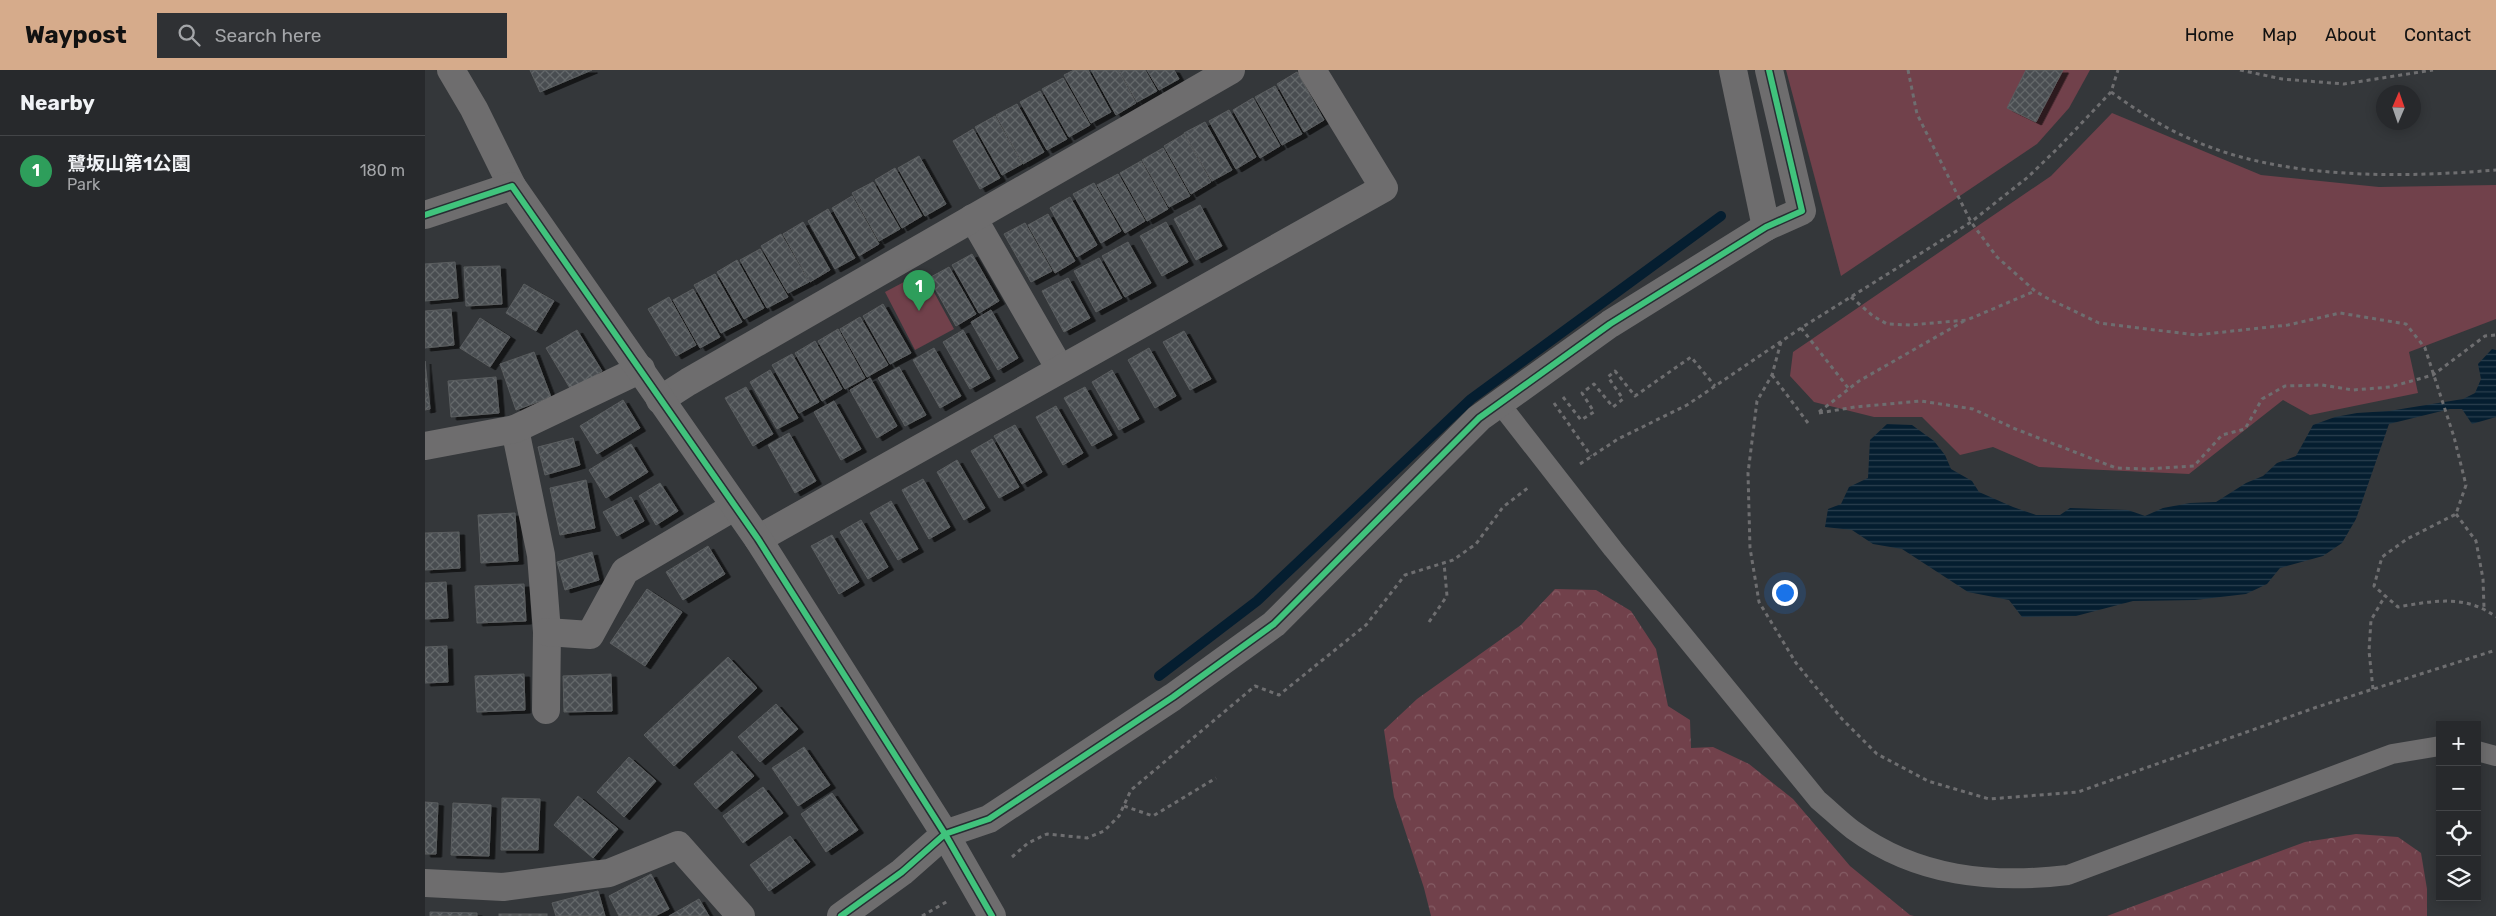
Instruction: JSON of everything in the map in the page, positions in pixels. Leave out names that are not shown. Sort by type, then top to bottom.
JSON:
[{"type":"street","points":[[451,70],[474,109],[513,186],[758,539],[945,834],[992,916]]},
{"type":"street","points":[[660,400],[688,382],[1231,70]]},
{"type":"street","points":[[758,539],[1384,188],[1312,70]]},
{"type":"street","points":[[1733,70],[1766,227]]},
{"type":"street","points":[[841,916],[902,872],[945,834],[989,819],[1173,697],[1273,624],[1479,418],[1609,324],[1766,227],[1802,211],[1769,70]]},
{"type":"street","points":[[425,216],[513,186]]},
{"type":"street","points":[[973,218],[1060,369]]},
{"type":"street","points":[[425,446],[515,430],[641,369]]},
{"type":"street","points":[[515,430],[541,555],[547,632],[546,710]]},
{"type":"street","points":[[547,632],[589,635],[625,571],[734,507]]},
{"type":"street","points":[[425,883],[503,887],[609,873],[678,845],[741,916]]},
{"type":"lane","points":[[1499,404],[1818,800],[1853,830],[1899,857],[1946,873],[1990,879],[2030,880],[2068,875],[2391,754],[2436,747]]},
{"type":"lane","points":[[2481,752],[2496,756]]},
{"type":"path","points":[[1908,70],[1917,114],[1971,222],[1997,257],[2035,291],[2099,323],[2196,335],[2287,325],[2340,313],[2406,324],[2425,348],[2454,437],[2466,485],[2456,514],[2407,540],[2381,557],[2374,586],[2398,607],[2441,599],[2484,608],[2496,617]]},
{"type":"path","points":[[1012,857],[1028,843],[1047,834],[1087,838],[1104,831],[1119,816],[1131,790],[1255,686],[1279,695],[1366,625],[1405,575],[1453,560],[1476,544],[1503,507],[1618,439],[1687,405],[1801,328],[1971,222],[2028,177],[2111,92],[2118,70]]},
{"type":"path","points":[[2240,70],[2282,78],[2344,84],[2433,70]]},
{"type":"path","points":[[2111,92],[2153,121],[2179,134],[2237,156],[2302,169],[2379,174],[2447,174],[2496,170]]},
{"type":"path","points":[[2035,291],[1967,320],[1911,350],[1849,389],[1819,413],[1855,407],[1921,401],[1973,409],[2013,428],[2116,468],[2148,469],[2194,466],[2222,435],[2245,429],[2262,398],[2285,386],[2322,385],[2353,390],[2390,387],[2433,375],[2485,336],[2496,335]]},
{"type":"path","points":[[1851,298],[1873,316],[1887,324],[1910,325],[1967,320]]},
{"type":"path","points":[[1801,328],[1849,389]]},
{"type":"path","points":[[1781,342],[1772,375],[1757,402],[1748,473],[1750,548],[1759,602],[1796,663],[1842,719],[1877,754],[1928,781],[1989,799],[2078,792],[2373,690],[2496,650]]},
{"type":"path","points":[[1591,456],[1554,404],[1564,396],[1581,420],[1594,412],[1582,393],[1594,384],[1613,407],[1623,398],[1608,377],[1615,371],[1635,396],[1691,357],[1715,386]]},
{"type":"path","points":[[1772,375],[1808,423]]},
{"type":"path","points":[[2456,514],[2476,541],[2483,579],[2484,608]]},
{"type":"path","points":[[1429,622],[1447,596],[1444,563]]},
{"type":"path","points":[[2373,690],[2369,651],[2371,620],[2385,596]]},
{"type":"path","points":[[1124,806],[1153,816],[1216,778]]},
{"type":"path","points":[[922,916],[951,900]]},
{"type":"green space","points":[[1786,70],[2090,70],[2069,108],[2037,144],[1841,276]]},
{"type":"green space","points":[[2112,113],[2261,175],[2379,187],[2496,185],[2496,319],[2409,352],[2418,393],[2310,415],[2283,400],[2189,474],[2039,467],[1993,447],[1960,455],[1922,417],[1874,417],[1814,402],[1790,376],[1793,352],[2051,176]]},
{"type":"green space","points":[[923,272],[954,329],[915,350],[885,292]]},
{"type":"green space","points":[[1555,589],[1596,590],[1631,611],[1656,649],[1668,706],[1690,720],[1691,748],[1713,747],[1749,764],[1793,799],[1850,866],[1910,915],[1914,916],[1431,916],[1424,888],[1394,797],[1384,730],[1417,699],[1521,625]]},
{"type":"green space","points":[[2356,834],[2398,837],[2421,853],[2427,889],[2427,916],[2107,916],[2305,842]]},
{"type":"water","points":[[2492,349],[2496,350],[2496,417],[2472,424],[2462,409],[2450,409],[2389,424],[2356,519],[2342,543],[2323,556],[2280,568],[2267,584],[2246,594],[2195,600],[2133,601],[2076,616],[2022,617],[2009,600],[1968,592],[1902,549],[1873,544],[1852,530],[1825,527],[1828,509],[1841,504],[1849,487],[1868,478],[1870,440],[1887,424],[1912,425],[1934,441],[1945,455],[1951,469],[1972,481],[1979,492],[2013,507],[2036,515],[2060,515],[2070,508],[2128,510],[2145,516],[2163,508],[2190,503],[2216,502],[2246,483],[2263,476],[2277,463],[2296,456],[2313,425],[2335,417],[2357,413],[2389,411],[2463,399],[2475,393],[2481,379],[2478,364]]},
{"type":"building","points":[[530,70],[592,70],[540,92]]},
{"type":"building","points":[[1074,70],[1088,70],[1111,112],[1091,123],[1064,75]]},
{"type":"building","points":[[1091,70],[1118,70],[1136,103],[1116,115]]},
{"type":"building","points":[[1119,70],[1145,70],[1157,91],[1137,102]]},
{"type":"building","points":[[1147,70],[1174,70],[1179,79],[1159,90]]},
{"type":"building","points":[[2026,70],[2063,70],[2036,122],[2007,108]]},
{"type":"building","points":[[1297,72],[1324,120],[1304,132],[1277,84]]},
{"type":"building","points":[[1063,78],[1090,125],[1069,137],[1042,89]]},
{"type":"building","points":[[1275,86],[1302,134],[1282,145],[1255,97]]},
{"type":"building","points":[[1040,91],[1067,139],[1047,150],[1020,102]]},
{"type":"building","points":[[1253,98],[1280,146],[1260,158],[1233,110]]},
{"type":"building","points":[[1017,104],[1044,152],[1023,164],[996,115]]},
{"type":"building","points":[[1229,110],[1256,157],[1236,169],[1209,121]]},
{"type":"building","points":[[995,116],[1022,164],[1002,175],[975,127]]},
{"type":"building","points":[[1205,122],[1232,170],[1212,181],[1184,133]]},
{"type":"building","points":[[973,129],[1000,178],[980,189],[953,141]]},
{"type":"building","points":[[1184,134],[1211,182],[1191,194],[1164,146]]},
{"type":"building","points":[[1163,148],[1190,196],[1169,207],[1142,160]]},
{"type":"building","points":[[919,156],[946,204],[925,216],[898,168]]},
{"type":"building","points":[[1141,161],[1168,209],[1147,221],[1120,173]]},
{"type":"building","points":[[895,168],[922,216],[902,228],[875,180]]},
{"type":"building","points":[[1118,174],[1145,221],[1125,233],[1097,185]]},
{"type":"building","points":[[873,182],[900,229],[879,241],[852,193]]},
{"type":"building","points":[[1094,183],[1121,231],[1101,243],[1073,194]]},
{"type":"building","points":[[852,196],[879,244],[859,256],[832,208]]},
{"type":"building","points":[[1070,197],[1097,245],[1077,257],[1050,208]]},
{"type":"building","points":[[1200,205],[1222,246],[1196,260],[1174,219]]},
{"type":"building","points":[[828,209],[855,258],[835,269],[808,221]]},
{"type":"building","points":[[1048,214],[1075,261],[1055,273],[1028,225]]},
{"type":"building","points":[[803,222],[830,270],[810,282],[783,234]]},
{"type":"building","points":[[1166,222],[1188,262],[1162,276],[1140,236]]},
{"type":"building","points":[[1025,223],[1052,271],[1031,282],[1004,234]]},
{"type":"building","points":[[781,234],[809,282],[788,293],[761,246]]},
{"type":"building","points":[[1128,242],[1151,283],[1125,297],[1102,256]]},
{"type":"building","points":[[760,249],[788,297],[767,308],[740,260]]},
{"type":"building","points":[[972,254],[999,301],[979,313],[952,265]]},
{"type":"building","points":[[1099,258],[1122,298],[1096,312],[1074,271]]},
{"type":"building","points":[[737,260],[764,308],[744,319],[717,272]]},
{"type":"building","points":[[455,262],[458,298],[425,301],[425,264]]},
{"type":"building","points":[[500,266],[502,304],[466,306],[464,267]]},
{"type":"building","points":[[949,267],[976,314],[956,326],[929,278]]},
{"type":"building","points":[[715,274],[742,322],[721,333],[694,285]]},
{"type":"building","points":[[1068,278],[1090,318],[1064,332],[1042,291]]},
{"type":"building","points":[[524,284],[554,301],[536,331],[506,313]]},
{"type":"building","points":[[693,289],[720,337],[700,348],[673,300]]},
{"type":"building","points":[[669,297],[696,345],[676,356],[648,309]]},
{"type":"building","points":[[883,304],[911,353],[890,364],[863,316]]},
{"type":"building","points":[[451,309],[454,345],[425,348],[425,311]]},
{"type":"building","points":[[991,310],[1018,358],[998,370],[971,322]]},
{"type":"building","points":[[860,317],[888,365],[867,377],[840,329]]},
{"type":"building","points":[[480,318],[510,337],[490,367],[460,348]]},
{"type":"building","points":[[838,329],[865,378],[845,389],[818,341]]},
{"type":"building","points":[[577,330],[602,371],[571,390],[546,348]]},
{"type":"building","points":[[963,330],[990,378],[970,389],[943,342]]},
{"type":"building","points":[[1184,331],[1211,379],[1190,390],[1163,342]]},
{"type":"building","points":[[815,341],[842,389],[822,401],[795,353]]},
{"type":"building","points":[[934,348],[961,396],[940,408],[913,360]]},
{"type":"building","points":[[1149,348],[1176,396],[1155,408],[1128,360]]},
{"type":"building","points":[[534,352],[551,397],[516,410],[500,364]]},
{"type":"building","points":[[792,354],[819,402],[799,413],[772,365]]},
{"type":"building","points":[[425,361],[430,409],[425,410]]},
{"type":"building","points":[[899,367],[926,415],[905,426],[878,378]]},
{"type":"building","points":[[770,370],[798,418],[777,429],[750,382]]},
{"type":"building","points":[[1112,370],[1139,419],[1119,430],[1092,382]]},
{"type":"building","points":[[496,377],[499,413],[451,417],[448,381]]},
{"type":"building","points":[[870,378],[897,426],[877,438],[850,390]]},
{"type":"building","points":[[746,387],[773,434],[753,446],[725,398]]},
{"type":"building","points":[[1085,387],[1112,435],[1092,446],[1064,398]]},
{"type":"building","points":[[623,400],[640,428],[597,454],[580,426]]},
{"type":"building","points":[[834,401],[861,449],[841,460],[814,412]]},
{"type":"building","points":[[1056,406],[1083,453],[1063,465],[1036,417]]},
{"type":"building","points":[[1015,425],[1042,472],[1022,484],[994,436]]},
{"type":"building","points":[[789,433],[816,481],[795,493],[768,445]]},
{"type":"building","points":[[573,438],[580,465],[545,475],[538,447]]},
{"type":"building","points":[[992,439],[1019,487],[999,498],[971,451]]},
{"type":"building","points":[[631,444],[648,472],[606,498],[589,470]]},
{"type":"building","points":[[957,460],[985,508],[964,520],[937,472]]},
{"type":"building","points":[[923,479],[950,527],[929,539],[902,490]]},
{"type":"building","points":[[586,480],[595,528],[560,535],[550,488]]},
{"type":"building","points":[[660,483],[678,511],[656,525],[639,496]]},
{"type":"building","points":[[631,497],[644,521],[617,536],[603,512]]},
{"type":"building","points":[[891,501],[918,549],[898,560],[870,513]]},
{"type":"building","points":[[515,513],[518,561],[481,563],[478,515]]},
{"type":"building","points":[[861,520],[888,567],[868,579],[840,532]]},
{"type":"building","points":[[459,532],[460,568],[425,570],[425,533]]},
{"type":"building","points":[[832,535],[859,582],[839,594],[811,546]]},
{"type":"building","points":[[708,546],[725,574],[683,600],[666,572]]},
{"type":"building","points":[[592,552],[599,580],[565,590],[557,562]]},
{"type":"building","points":[[446,582],[448,618],[425,619],[425,583]]},
{"type":"building","points":[[524,584],[526,621],[477,623],[475,586]]},
{"type":"building","points":[[647,589],[682,612],[645,666],[610,643]]},
{"type":"building","points":[[447,646],[448,682],[425,683],[425,647]]},
{"type":"building","points":[[728,657],[757,688],[674,766],[644,735]]},
{"type":"building","points":[[524,674],[525,710],[477,712],[475,676]]},
{"type":"building","points":[[611,674],[612,711],[564,712],[563,676]]},
{"type":"building","points":[[776,704],[798,729],[760,762],[738,737]]},
{"type":"building","points":[[804,747],[830,785],[798,806],[772,768]]},
{"type":"building","points":[[732,751],[754,776],[716,809],[694,784]]},
{"type":"building","points":[[629,757],[656,781],[624,817],[597,792]]},
{"type":"building","points":[[763,787],[783,813],[743,843],[723,816]]},
{"type":"building","points":[[832,793],[858,830],[826,852],[801,814]]},
{"type":"building","points":[[578,796],[618,829],[593,858],[554,825]]},
{"type":"building","points":[[502,798],[540,799],[538,850],[501,850]]},
{"type":"building","points":[[425,802],[438,803],[436,854],[425,854]]},
{"type":"building","points":[[453,803],[491,805],[489,856],[451,855]]},
{"type":"building","points":[[790,836],[810,862],[769,891],[750,865]]},
{"type":"building","points":[[651,874],[669,909],[655,916],[619,916],[609,896]]},
{"type":"building","points":[[598,891],[605,916],[556,916],[552,903]]},
{"type":"building","points":[[699,899],[709,916],[669,916]]},
{"type":"building","points":[[430,912],[477,913],[477,916],[430,916]]},
{"type":"building","points":[[499,914],[547,914],[547,916],[499,916]]},
{"type":"waterway","points":[[1159,676],[1257,601],[1471,399],[1721,216]]},
{"type":"cycle path","points":[[841,916],[902,872],[945,834],[989,819],[1173,697],[1274,624],[1479,418],[1610,324],[1766,227],[1802,211],[1769,70]]},
{"type":"cycle path","points":[[425,215],[512,186],[758,539],[945,834],[992,916]]},
{"type":"place","name":"鷺坂山第1公園","points":[[919,311]]}]
